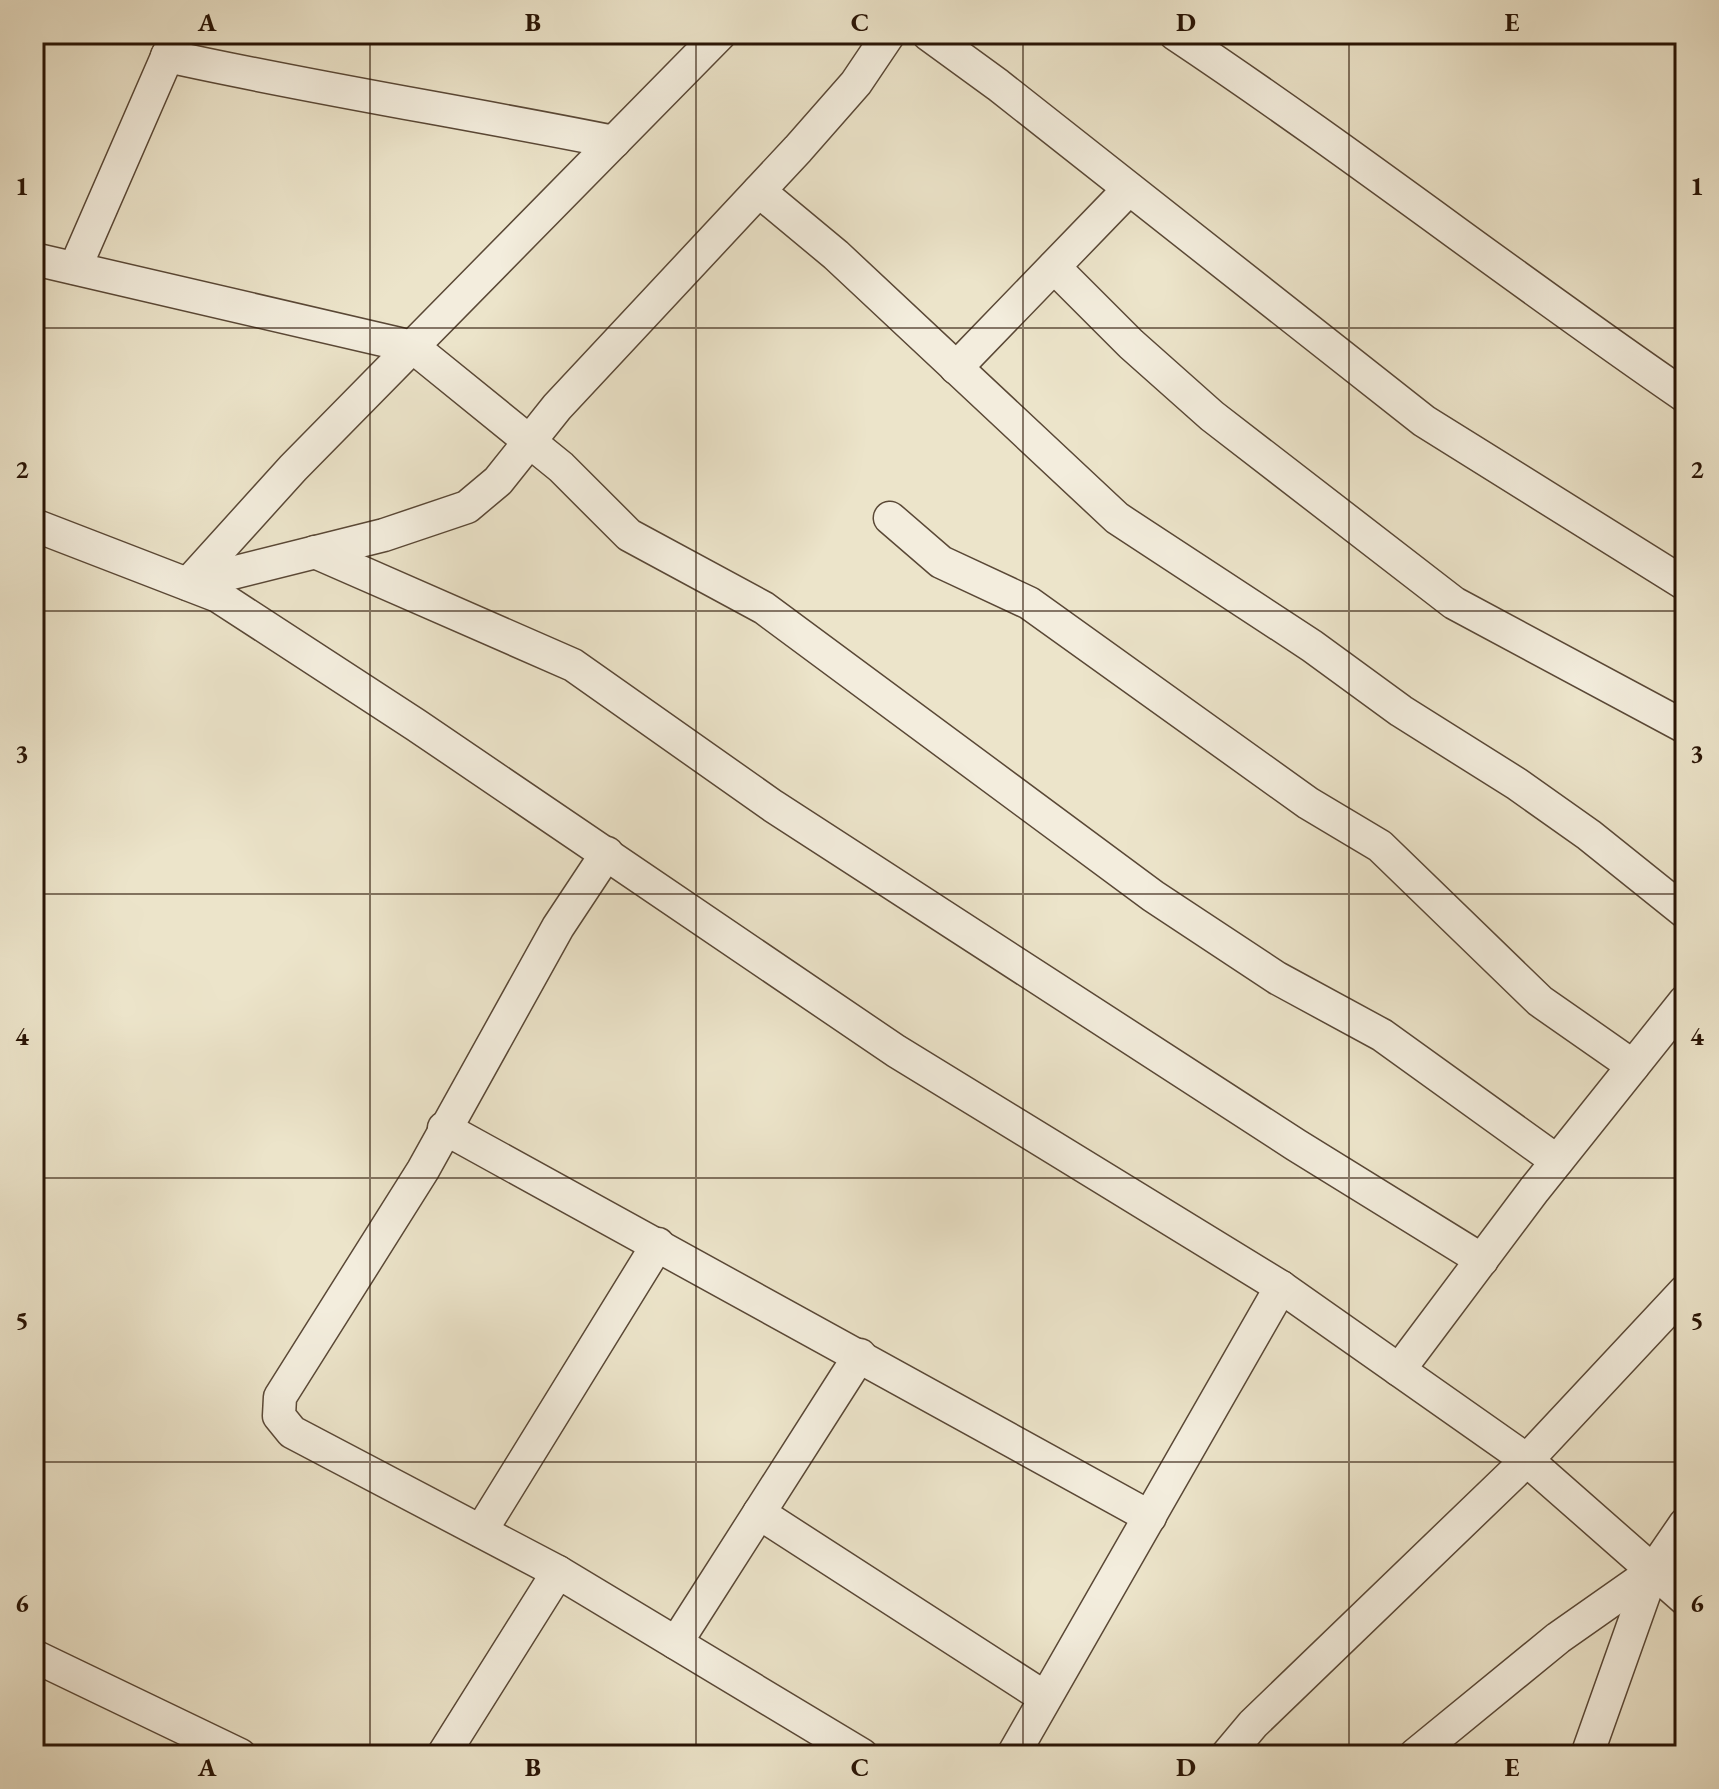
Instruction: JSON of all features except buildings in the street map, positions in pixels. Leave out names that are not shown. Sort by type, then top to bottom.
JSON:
[{"type":"street","points":[[188,584],[293,468],[720,34]]},
{"type":"street","points":[[188,584],[384,535],[467,507],[498,481],[557,407],[856,83],[889,34]]},
{"type":"street","points":[[928,34],[1424,421],[1685,584]]},
{"type":"street","points":[[1175,34],[1302,118],[1542,298],[1685,396]]},
{"type":"street","points":[[75,268],[172,45],[304,86],[440,107],[614,142]]},
{"type":"street","points":[[956,368],[1129,189]]},
{"type":"street","points":[[759,191],[836,255],[1117,518],[1312,646],[1401,711],[1517,784],[1589,835],[1685,912]]},
{"type":"street","points":[[34,259],[413,347],[475,400],[531,441],[629,535],[764,608],[1153,896],[1277,978],[1382,1035],[1557,1161]]},
{"type":"street","points":[[1054,267],[1131,344],[1212,416],[1454,603],[1685,727]]},
{"type":"street","points":[[890,518],[941,562],[1029,603],[1308,803],[1380,846],[1540,1001],[1633,1066]]},
{"type":"street","points":[[34,525],[218,596],[607,853],[896,1051],[1281,1287],[1527,1460],[1685,1599]]},
{"type":"street","points":[[315,552],[573,665],[773,806],[1296,1145],[1482,1260]]},
{"type":"street","points":[[607,853],[558,927],[423,1170],[280,1397],[279,1416],[292,1432],[558,1572],[862,1755]]},
{"type":"street","points":[[1399,1370],[1557,1161],[1685,1001]]},
{"type":"street","points":[[444,1128],[1150,1517]]},
{"type":"street","points":[[481,1531],[658,1244]]},
{"type":"street","points":[[1013,1755],[1281,1287]]},
{"type":"street","points":[[1227,1755],[1253,1724],[1527,1460],[1685,1291]]},
{"type":"street","points":[[676,1643],[860,1355]]},
{"type":"street","points":[[759,1513],[1044,1697]]},
{"type":"street","points":[[1587,1755],[1652,1572],[1685,1524]]},
{"type":"street","points":[[443,1755],[558,1572]]},
{"type":"street","points":[[1415,1755],[1558,1638],[1652,1572]]},
{"type":"street","points":[[34,1656],[240,1755]]}]
